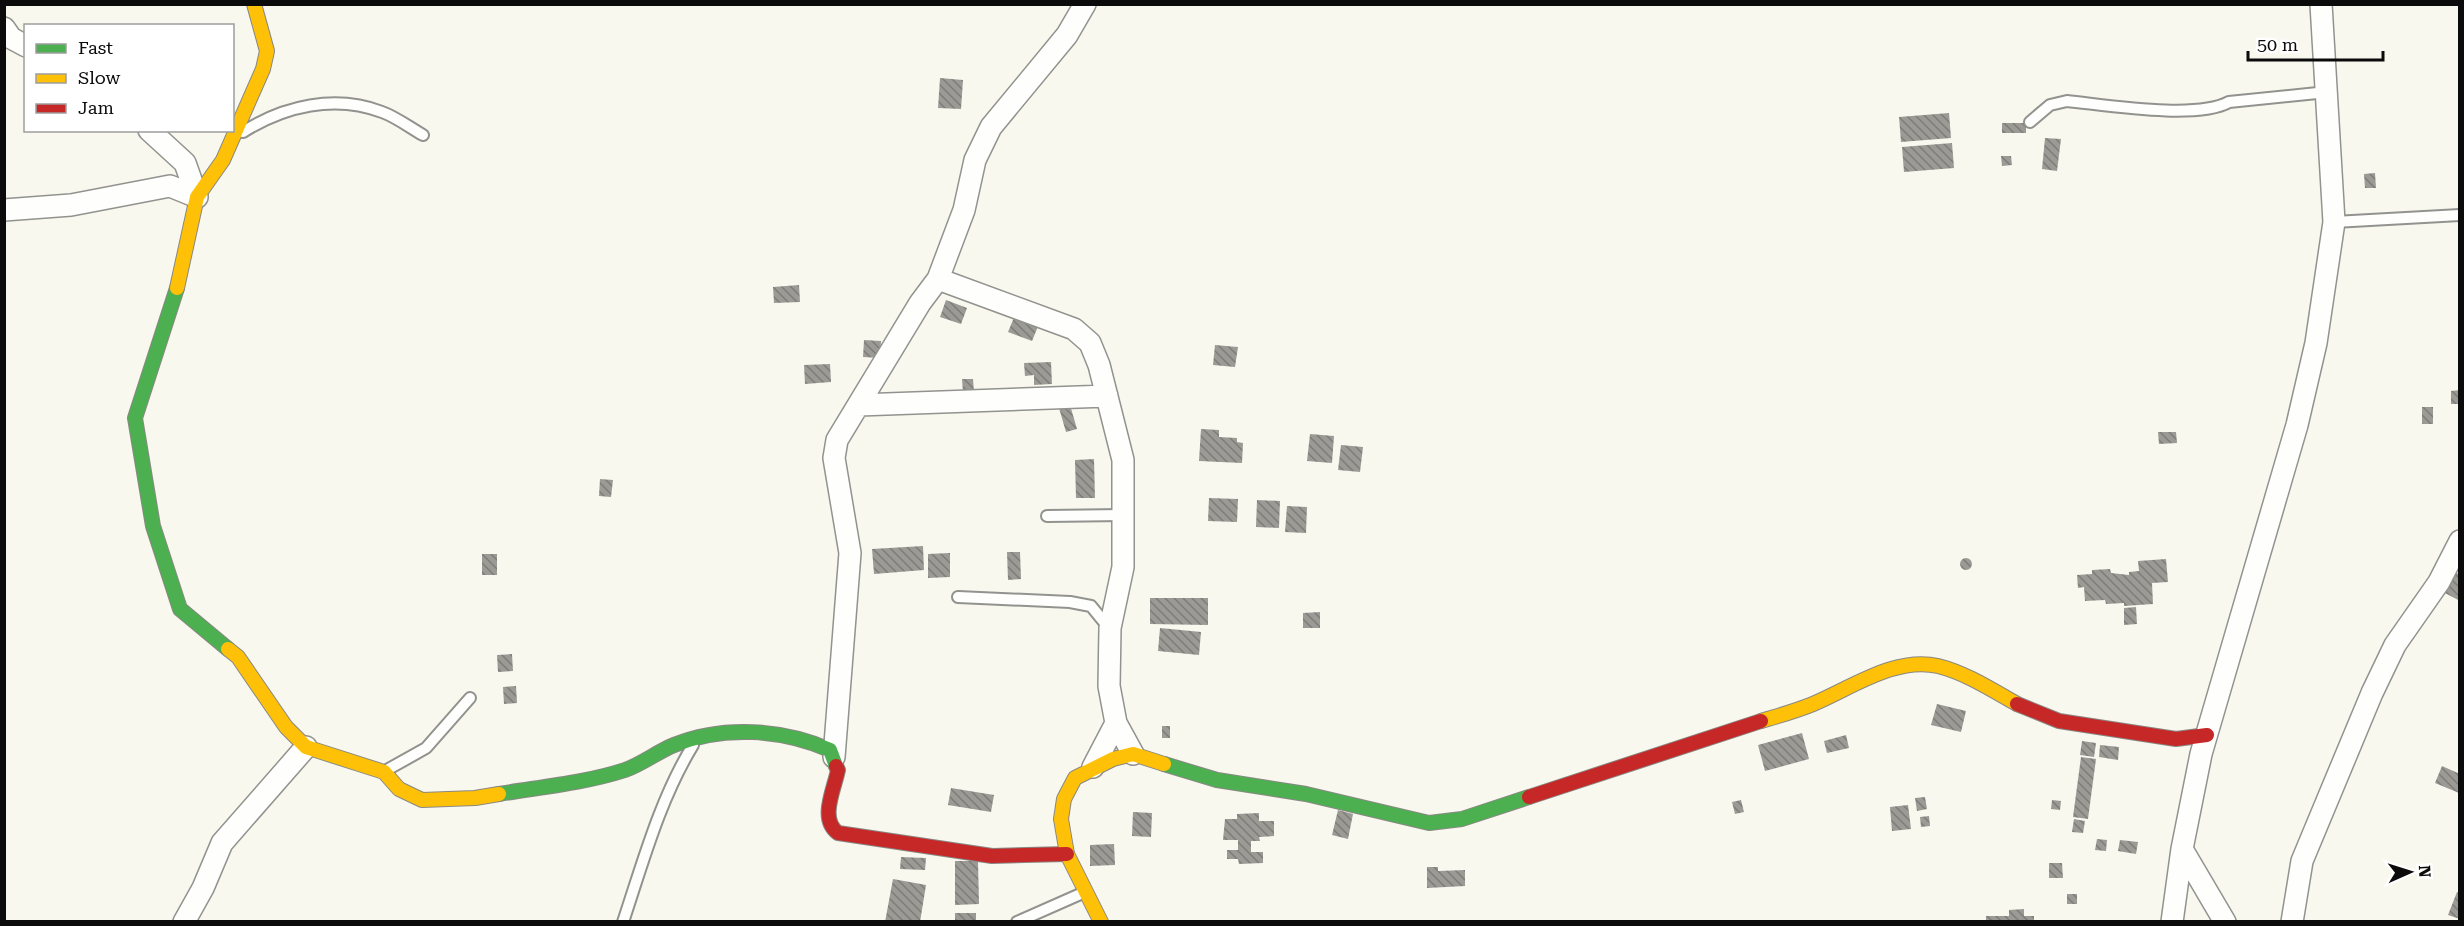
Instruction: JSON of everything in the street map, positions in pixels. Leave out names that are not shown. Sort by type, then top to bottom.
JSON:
[{"type":"street","points":[[254,4],[267,51],[263,69],[223,160],[197,197],[181,275],[135,418],[153,526],[180,609],[238,657],[286,727],[306,747],[346,762],[384,772],[399,789],[422,800],[475,798],[599,777],[627,769],[674,745],[698,737],[742,731],[807,740],[821,744],[834,757]]},
{"type":"street","points":[[1067,854],[992,856],[838,833],[831,828],[827,819],[838,770],[834,757],[850,553],[834,458],[837,440],[920,303],[938,279],[964,210],[975,160],[992,127],[1067,35],[1085,4]]},
{"type":"street","points":[[2172,921],[2182,849],[2207,735],[2297,425],[2316,343],[2334,222],[2320,4]]},
{"type":"street","points":[[4,28],[11,38],[24,45]]},
{"type":"street","points":[[151,132],[185,163],[197,197]]},
{"type":"street","points":[[4,210],[71,206],[170,186],[197,197]]},
{"type":"street","points":[[938,279],[1074,329],[1090,343],[1100,365],[1123,460],[1123,567],[1110,628],[1109,686],[1116,723],[1133,754]]},
{"type":"street","points":[[859,405],[1107,396]]},
{"type":"street","points":[[2292,921],[2302,861],[2372,693],[2395,645],[2439,582],[2460,541]]},
{"type":"street","points":[[1101,921],[1067,854],[1061,819],[1064,799],[1075,778],[1093,767],[1133,754],[1217,780],[1306,794],[1429,823],[1462,819],[1810,705],[1900,666],[1917,663],[1939,666],[1972,679],[2023,708],[2059,721],[2176,739],[2207,735]]},
{"type":"street","points":[[1093,767],[1116,723]]},
{"type":"street","points":[[184,921],[203,888],[222,843],[306,747]]},
{"type":"street","points":[[2182,849],[2225,921]]},
{"type":"lane","points":[[2030,122],[2050,105],[2067,101],[2188,110],[2217,109],[2229,102],[2327,92]]},
{"type":"lane","points":[[233,138],[281,111],[328,104],[356,105],[382,112],[423,135]]},
{"type":"lane","points":[[2334,222],[2460,215]]},
{"type":"lane","points":[[1047,516],[1123,515]]},
{"type":"lane","points":[[958,597],[1070,602],[1091,606],[1110,628]]},
{"type":"lane","points":[[384,772],[426,748],[470,698]]},
{"type":"lane","points":[[623,921],[655,826],[674,779],[698,737]]},
{"type":"lane","points":[[1017,921],[1085,892]]},
{"type":"building","points":[[940,78],[963,80],[961,109],[938,108]]},
{"type":"building","points":[[1949,113],[1951,138],[1901,142],[1899,117]]},
{"type":"building","points":[[2002,123],[2026,123],[2026,133],[2002,133]]},
{"type":"building","points":[[2045,138],[2061,139],[2057,171],[2042,169]]},
{"type":"building","points":[[1952,143],[1954,168],[1904,172],[1902,147]]},
{"type":"building","points":[[2001,156],[2011,156],[2012,165],[2002,166]]},
{"type":"building","points":[[2375,173],[2376,188],[2365,188],[2364,174]]},
{"type":"building","points":[[799,285],[800,302],[774,303],[773,287]]},
{"type":"building","points":[[946,300],[967,308],[961,324],[940,317]]},
{"type":"building","points":[[1015,315],[1039,324],[1032,341],[1008,332]]},
{"type":"building","points":[[864,340],[881,341],[880,358],[863,357]]},
{"type":"building","points":[[1215,345],[1238,347],[1235,367],[1213,365]]},
{"type":"building","points":[[1051,362],[1052,384],[1034,385],[1034,375],[1025,376],[1024,363]]},
{"type":"building","points":[[830,364],[831,382],[805,384],[804,365]]},
{"type":"building","points":[[962,379],[973,379],[974,392],[963,393]]},
{"type":"building","points":[[2460,390],[2460,404],[2451,404],[2451,391]]},
{"type":"building","points":[[1070,405],[1077,429],[1066,432],[1059,408]]},
{"type":"building","points":[[2422,407],[2433,407],[2433,424],[2422,424]]},
{"type":"building","points":[[1201,429],[1219,430],[1219,437],[1237,438],[1237,442],[1243,443],[1242,463],[1199,461]]},
{"type":"building","points":[[2158,432],[2176,432],[2177,443],[2159,444]]},
{"type":"building","points":[[1310,434],[1334,436],[1332,463],[1307,461]]},
{"type":"building","points":[[1341,445],[1363,447],[1360,472],[1338,470]]},
{"type":"building","points":[[1094,459],[1095,498],[1076,498],[1075,460]]},
{"type":"building","points":[[600,479],[613,480],[611,497],[599,496]]},
{"type":"building","points":[[1209,498],[1238,499],[1237,522],[1208,521]]},
{"type":"building","points":[[1257,500],[1280,501],[1279,528],[1256,527]]},
{"type":"building","points":[[1287,506],[1307,507],[1306,533],[1285,532]]},
{"type":"building","points":[[923,546],[924,570],[874,574],[872,549]]},
{"type":"building","points":[[1007,552],[1020,552],[1021,579],[1008,580]]},
{"type":"building","points":[[950,553],[950,577],[928,578],[928,554]]},
{"type":"building","points":[[482,554],[497,554],[497,575],[482,575]]},
{"type":"building","points":[[1968,558],[1972,564],[1968,570],[1964,570],[1960,562]]},
{"type":"building","points":[[2166,559],[2168,582],[2152,583],[2153,604],[2124,606],[2124,603],[2106,604],[2105,600],[2085,601],[2084,587],[2078,588],[2077,575],[2092,574],[2092,570],[2110,569],[2111,573],[2129,575],[2129,572],[2139,571],[2138,561]]},
{"type":"building","points":[[2455,572],[2460,575],[2460,601],[2443,592]]},
{"type":"building","points":[[1150,598],[1208,598],[1208,625],[1150,624]]},
{"type":"building","points":[[2136,607],[2137,624],[2124,625],[2124,608]]},
{"type":"building","points":[[1320,612],[1320,628],[1303,628],[1303,613]]},
{"type":"building","points":[[1160,628],[1201,632],[1199,655],[1158,651]]},
{"type":"building","points":[[512,654],[513,671],[498,672],[497,655]]},
{"type":"building","points":[[516,686],[517,703],[504,704],[503,687]]},
{"type":"building","points":[[1937,704],[1966,711],[1961,732],[1931,725]]},
{"type":"building","points":[[1162,726],[1170,726],[1170,738],[1162,738]]},
{"type":"building","points":[[1802,733],[1809,759],[1765,771],[1758,745]]},
{"type":"building","points":[[1846,735],[1849,748],[1827,753],[1824,741]]},
{"type":"building","points":[[2082,741],[2096,743],[2094,757],[2080,755]]},
{"type":"building","points":[[2100,745],[2119,747],[2118,760],[2099,757]]},
{"type":"building","points":[[2081,757],[2096,759],[2088,819],[2073,817]]},
{"type":"building","points":[[2442,766],[2460,774],[2459,793],[2435,783]]},
{"type":"building","points":[[951,788],[994,795],[991,812],[948,805]]},
{"type":"building","points":[[1925,797],[1927,809],[1917,811],[1915,798]]},
{"type":"building","points":[[1741,800],[1744,812],[1735,814],[1732,802]]},
{"type":"building","points":[[2052,800],[2061,801],[2060,810],[2051,809]]},
{"type":"building","points":[[1908,805],[1911,829],[1892,831],[1890,807]]},
{"type":"building","points":[[1338,810],[1353,814],[1348,839],[1332,835]]},
{"type":"building","points":[[1133,812],[1152,813],[1151,837],[1132,836]]},
{"type":"building","points":[[1259,813],[1259,821],[1274,821],[1274,836],[1259,837],[1260,841],[1251,841],[1251,852],[1263,852],[1263,863],[1239,864],[1238,859],[1227,859],[1227,850],[1238,850],[1238,840],[1223,840],[1225,819],[1237,819],[1237,814]]},
{"type":"building","points":[[1929,816],[1930,826],[1921,827],[1920,817]]},
{"type":"building","points":[[2074,819],[2085,821],[2083,833],[2072,832]]},
{"type":"building","points":[[2097,839],[2107,840],[2106,851],[2095,850]]},
{"type":"building","points":[[2120,840],[2138,842],[2136,854],[2118,851]]},
{"type":"building","points":[[1114,844],[1115,865],[1090,866],[1090,845]]},
{"type":"building","points":[[901,857],[926,858],[925,870],[900,869]]},
{"type":"building","points":[[955,861],[978,861],[979,904],[955,905]]},
{"type":"building","points":[[2049,863],[2062,863],[2063,878],[2049,878]]},
{"type":"building","points":[[1427,867],[1438,867],[1438,871],[1465,870],[1465,886],[1427,888]]},
{"type":"building","points":[[893,879],[926,885],[920,922],[885,922]]},
{"type":"building","points":[[2457,892],[2460,893],[2460,919],[2448,915]]},
{"type":"building","points":[[2067,894],[2077,894],[2077,904],[2067,904]]},
{"type":"building","points":[[2024,909],[2024,916],[2034,916],[2034,922],[1986,922],[1986,916],[2009,916],[2009,910]]},
{"type":"building","points":[[955,913],[976,913],[976,922],[955,922]]},
{"type":"traffic: fast","points":[[177,288],[135,418],[153,526],[180,609],[228,649]]},
{"type":"traffic: fast","points":[[499,794],[610,774],[631,767],[674,745],[712,734],[732,732],[773,734],[812,743],[830,750],[836,766]]},
{"type":"traffic: fast","points":[[1164,764],[1217,780],[1306,794],[1429,823],[1462,819],[1529,797]]},
{"type":"traffic: slow","points":[[177,288],[197,197],[223,160],[263,69],[267,51],[254,4]]},
{"type":"traffic: slow","points":[[228,649],[238,657],[286,727],[306,747],[384,772],[399,789],[422,800],[475,798],[499,794]]},
{"type":"traffic: slow","points":[[1761,721],[1813,704],[1874,675],[1906,665],[1938,666],[1959,673],[2017,704]]},
{"type":"traffic: slow","points":[[1101,922],[1067,854],[1061,819],[1064,799],[1075,778],[1113,759],[1133,754],[1164,764]]},
{"type":"traffic: jam","points":[[2017,704],[2059,721],[2176,739],[2207,735]]},
{"type":"traffic: jam","points":[[1529,797],[1761,721]]},
{"type":"traffic: jam","points":[[836,766],[838,770],[829,804],[829,820],[838,833],[992,856],[1067,854]]}]
